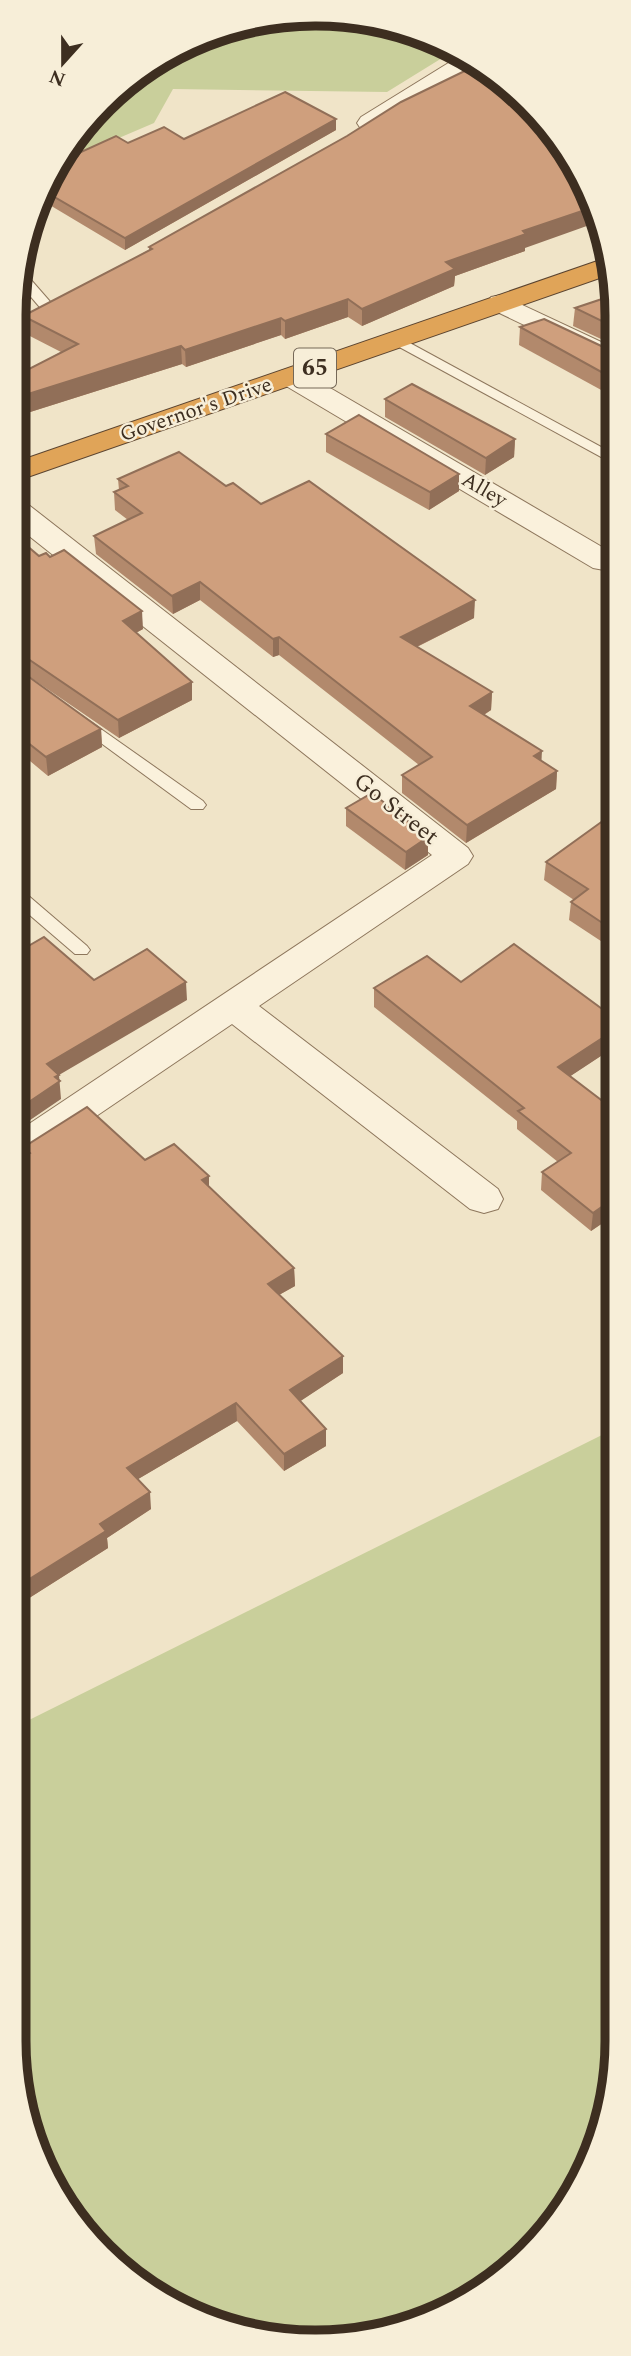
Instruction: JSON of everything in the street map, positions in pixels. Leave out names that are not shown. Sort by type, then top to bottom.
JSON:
[{"type":"highway","name":"Governor's Drive","points":[[26,469],[601,269]]},
{"type":"street","points":[[347,138],[461,66]]},
{"type":"street","points":[[38,313],[72,294]]},
{"type":"street","points":[[501,303],[605,355]]},
{"type":"street","name":"Alley","points":[[291,377],[604,561]]},
{"type":"street","name":"Go Street","points":[[26,518],[456,856],[26,1145]]},
{"type":"street","points":[[232,1006],[484,1199]]},
{"type":"lane","points":[[28,292],[38,313]]},
{"type":"lane","points":[[397,340],[605,455]]},
{"type":"lane","points":[[63,706],[197,805]]},
{"type":"lane","points":[[26,903],[81,950]]},
{"type":"green space","points":[[297,27],[334,27],[390,36],[444,57],[387,92],[173,89],[154,123],[74,157],[98,125],[139,86],[188,56],[241,36]]},
{"type":"green space","points":[[605,1433],[605,2040],[602,2078],[595,2115],[583,2151],[566,2185],[545,2217],[506,2258],[460,2291],[426,2308],[372,2324],[334,2329],[297,2329],[241,2320],[188,2300],[139,2270],[98,2231],[65,2185],[48,2151],[36,2115],[29,2078],[26,2040],[26,1722]]},
{"type":"building","points":[[467,70],[506,98],[545,139],[566,171],[585,210],[446,262],[455,269],[362,309],[348,299],[285,321],[281,318],[185,350],[181,346],[26,395],[26,370],[78,344],[26,318],[26,314],[152,249],[149,247],[347,136],[401,102]]},
{"type":"building","points":[[285,92],[336,119],[125,238],[52,196],[75,155],[116,136],[128,143],[164,127],[184,139]]},
{"type":"building","points":[[604,298],[605,323],[575,308]]},
{"type":"building","points":[[544,319],[605,348],[605,374],[520,327]]},
{"type":"building","points":[[412,384],[515,439],[486,458],[385,399]]},
{"type":"building","points":[[359,415],[459,474],[430,492],[326,434]]},
{"type":"building","points":[[179,452],[226,486],[233,483],[261,504],[309,481],[475,600],[401,637],[492,692],[470,706],[542,751],[534,756],[557,771],[467,825],[402,775],[432,757],[279,637],[273,639],[200,582],[172,596],[94,536],[142,513],[114,492],[128,486],[118,479]]},
{"type":"building","points":[[26,545],[39,556],[46,553],[50,557],[64,550],[142,611],[123,621],[192,682],[118,720],[26,657]]},
{"type":"building","points":[[26,675],[101,729],[46,757],[26,741]]},
{"type":"building","points":[[372,793],[428,837],[406,852],[346,808]]},
{"type":"building","points":[[605,819],[605,925],[571,902],[588,889],[546,862]]},
{"type":"building","points":[[44,937],[94,980],[147,949],[186,982],[47,1064],[59,1075],[55,1077],[60,1081],[26,1104],[26,947]]},
{"type":"building","points":[[514,944],[605,1011],[605,1036],[558,1067],[605,1103],[605,1205],[593,1213],[542,1172],[571,1153],[518,1111],[524,1108],[374,988],[427,956],[461,982]]},
{"type":"building","points":[[87,1107],[145,1160],[174,1144],[209,1176],[202,1180],[294,1268],[268,1284],[343,1356],[290,1390],[326,1429],[284,1454],[236,1403],[127,1468],[150,1492],[100,1524],[106,1531],[26,1581],[26,1155],[30,1153],[26,1146]]}]
